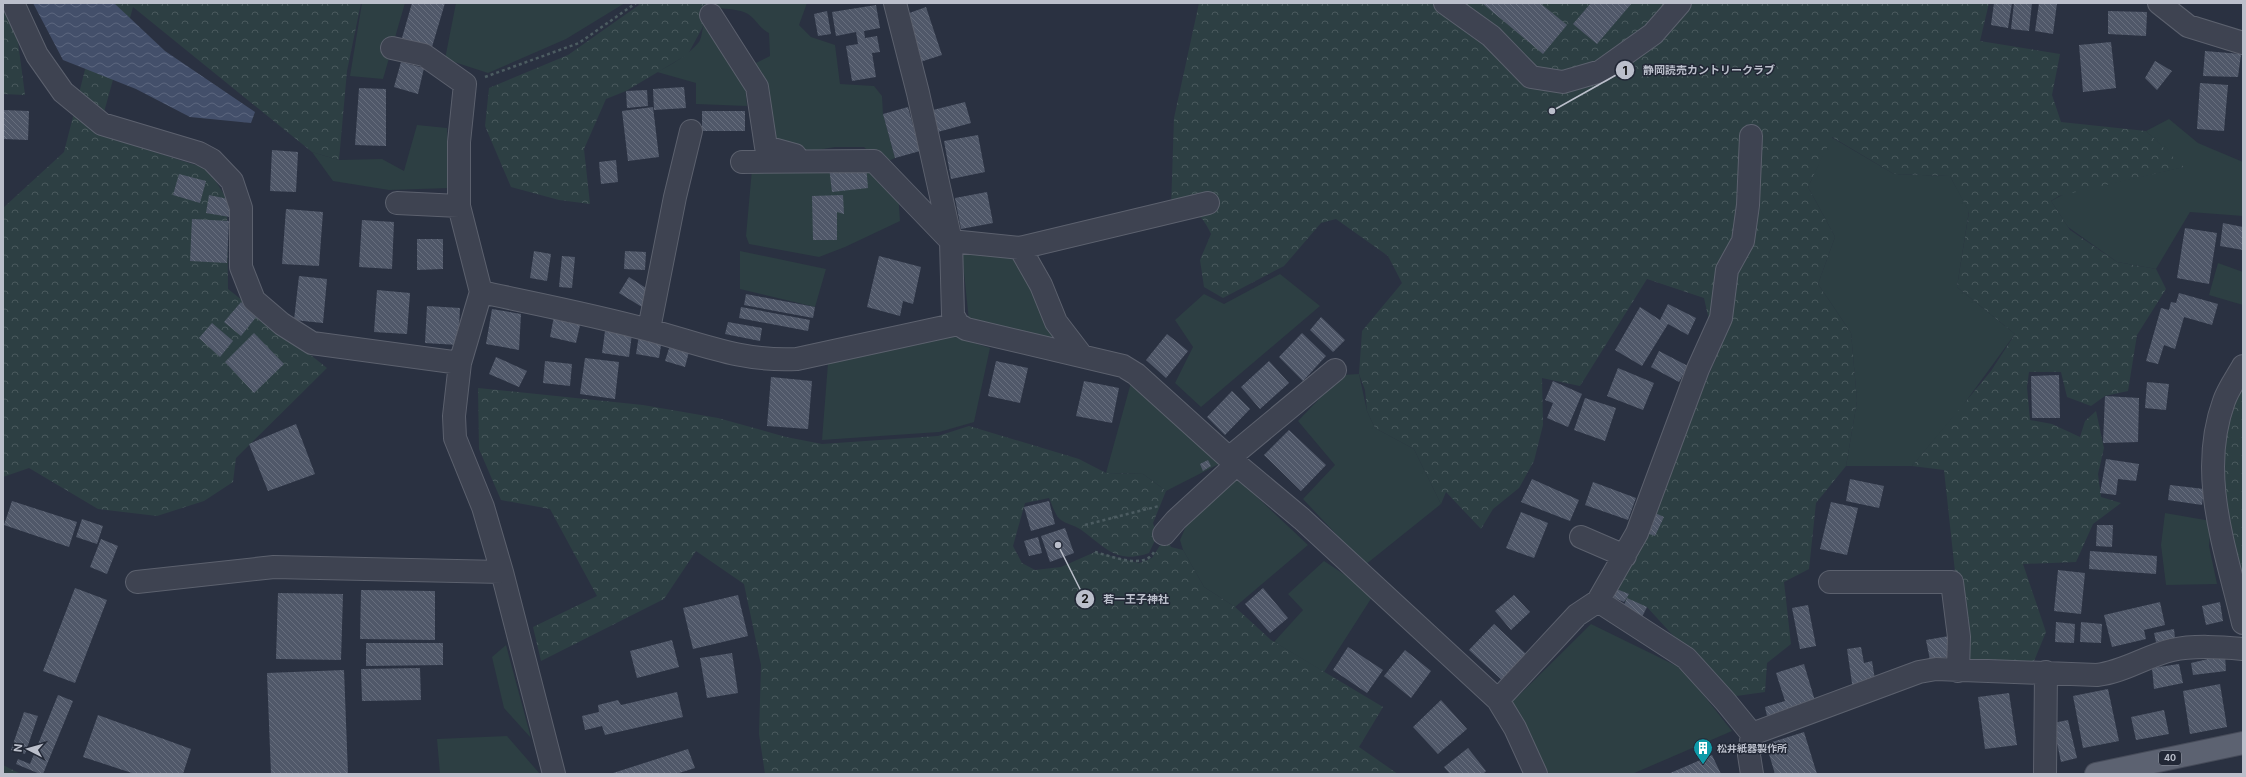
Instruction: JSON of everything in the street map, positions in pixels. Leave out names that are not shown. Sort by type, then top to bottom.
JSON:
[{"type":"main road","name":"40","points":[[2098,774],[2243,743]]},
{"type":"street","points":[[13,3],[36,55],[63,92],[97,120],[102,124],[199,153],[212,160],[232,181],[241,208],[241,266],[254,300],[282,324],[312,343],[362,352],[460,363]]},
{"type":"street","points":[[894,3],[918,93],[951,241],[953,315],[958,324],[966,329],[1123,366],[1136,374],[1233,461],[1302,519],[1498,700],[1515,728],[1536,774]]},
{"type":"street","points":[[1445,3],[1491,36],[1531,77],[1563,82],[1601,71],[1652,34],[1680,3]]},
{"type":"street","points":[[2160,3],[2188,26],[2243,43]]},
{"type":"street","points":[[711,15],[757,87],[766,147],[793,154],[804,162]]},
{"type":"street","points":[[392,48],[424,55],[465,84],[459,142],[459,206],[481,292],[460,363],[454,416],[456,438],[483,507],[502,572],[554,774]]},
{"type":"street","points":[[649,330],[675,198],[691,131]]},
{"type":"street","points":[[1498,700],[1577,615],[1598,602],[1638,533],[1698,368],[1720,318],[1727,270],[1743,241],[1748,205],[1751,136]]},
{"type":"street","points":[[742,162],[874,161],[951,241],[1020,248],[1208,203]]},
{"type":"street","points":[[397,203],[459,206]]},
{"type":"street","points":[[1020,248],[1041,285],[1056,322],[1082,356]]},
{"type":"street","points":[[481,292],[649,330],[738,356],[771,360],[797,359],[958,324]]},
{"type":"street","points":[[2243,366],[2224,400],[2216,432],[2212,478],[2216,518],[2243,623]]},
{"type":"street","points":[[1164,534],[1233,461],[1335,370]]},
{"type":"street","points":[[1580,537],[1625,556]]},
{"type":"street","points":[[137,582],[274,567],[502,572]]},
{"type":"street","points":[[1830,582],[1952,582],[1959,637],[1958,671]]},
{"type":"street","points":[[1598,602],[1686,658],[1725,701],[1752,734],[1749,755],[1752,774]]},
{"type":"street","points":[[1752,734],[1919,672],[1936,669],[2097,675],[2114,673],[2172,650],[2189,648],[2243,649]]},
{"type":"street","points":[[2045,774],[2046,672]]},
{"type":"path","points":[[465,84],[579,43],[636,3]]},
{"type":"path","points":[[1086,525],[1166,504]]},
{"type":"path","points":[[1095,552],[1136,561],[1144,560],[1152,556],[1164,534]]},
{"type":"green space","points":[[3,3],[18,42],[25,95],[3,94]]},
{"type":"green space","points":[[102,3],[361,3],[347,71],[339,160],[312,152],[133,7],[98,134],[208,169],[227,199],[228,289],[327,368],[236,458],[233,482],[204,501],[157,516],[98,509],[29,468],[3,477],[3,208],[64,152]]},
{"type":"green space","points":[[362,3],[405,3],[383,79],[350,76]]},
{"type":"green space","points":[[456,3],[625,3],[566,39],[488,73],[445,59]]},
{"type":"green space","points":[[638,3],[716,3],[717,8],[706,21],[688,54],[626,91],[606,99],[584,149],[590,204],[559,200],[511,187],[485,126],[489,88],[568,55],[639,5]]},
{"type":"green space","points":[[716,3],[807,3],[799,25],[811,37],[835,45],[840,84],[874,86],[882,96],[883,114],[895,158],[882,164],[864,147],[835,147],[786,155],[766,147],[754,60],[756,63],[770,56],[769,33],[748,14],[737,10],[717,8]]},
{"type":"green space","points":[[1199,3],[1989,3],[1980,41],[2060,54],[2052,95],[2061,122],[2146,131],[2184,167],[2059,196],[2051,201],[2070,230],[2117,262],[2156,269],[2166,289],[2137,335],[2128,391],[2105,396],[2091,406],[2067,397],[2061,372],[2029,372],[2027,387],[2030,420],[2052,424],[2080,437],[2085,421],[2096,411],[2104,448],[2098,474],[2101,497],[2121,503],[2093,524],[2076,562],[2023,564],[2046,632],[2032,666],[1970,667],[1955,572],[1944,470],[1912,466],[1991,371],[2015,334],[1957,287],[1969,212],[1950,176],[1894,174],[1832,137],[1808,187],[1835,237],[1818,284],[1851,333],[1857,401],[1846,466],[1816,503],[1809,569],[1784,582],[1791,644],[1767,663],[1765,692],[1729,697],[1647,607],[1607,596],[1641,533],[1717,356],[1704,298],[1647,279],[1580,386],[1542,378],[1543,425],[1534,461],[1519,488],[1493,509],[1481,529],[1446,492],[1441,504],[1414,449],[1375,428],[1367,411],[1365,390],[1359,374],[1362,331],[1402,283],[1388,256],[1336,219],[1321,223],[1284,266],[1223,298],[1204,287],[1200,260],[1211,234],[1204,221],[1196,214],[1186,210],[1171,208],[1174,118]]},
{"type":"green space","points":[[706,21],[744,76],[747,106],[696,104],[696,83],[657,72],[679,59],[699,42],[703,26]]},
{"type":"green space","points":[[2169,119],[2198,143],[2243,162],[2243,216],[2190,212],[2156,269],[2117,262],[2068,227],[2051,201],[2064,194],[2183,167],[2146,131]]},
{"type":"green space","points":[[417,125],[447,128],[450,188],[389,190],[333,181],[312,152],[339,160],[382,159],[404,171]]},
{"type":"green space","points":[[1831,137],[1894,174],[1950,176],[1969,211],[1957,287],[2015,334],[1961,408],[1912,466],[1846,466],[1857,401],[1851,333],[1818,284],[1835,237],[1808,187]]},
{"type":"green space","points":[[874,161],[898,191],[900,221],[845,247],[819,257],[749,244],[746,236],[752,169]]},
{"type":"green space","points":[[740,251],[826,269],[815,307],[740,289]]},
{"type":"green space","points":[[962,253],[1020,259],[1066,349],[969,321]]},
{"type":"green space","points":[[2218,263],[2243,272],[2243,305],[2209,295]]},
{"type":"green space","points":[[1280,274],[1320,306],[1201,407],[1175,383],[1193,347],[1175,320],[1204,294],[1224,304]]},
{"type":"green space","points":[[952,336],[990,348],[974,422],[939,432],[822,440],[828,363]]},
{"type":"green space","points":[[1359,374],[1367,411],[1375,428],[1414,449],[1441,504],[1365,565],[1303,499],[1335,465],[1298,421],[1342,375]]},
{"type":"green space","points":[[2243,378],[2243,579],[2216,491],[2225,419]]},
{"type":"green space","points":[[1132,379],[1308,545],[1235,607],[1204,587],[1183,550],[1180,540],[1189,519],[1236,478],[1221,463],[1166,491],[1143,474],[1106,473]]},
{"type":"green space","points":[[478,388],[643,405],[718,418],[786,437],[822,444],[938,436],[969,426],[1079,459],[1106,473],[1143,474],[1166,491],[1153,523],[1157,536],[1149,553],[1128,557],[1111,552],[1080,529],[1061,520],[1055,513],[1049,498],[1025,503],[1013,546],[1022,563],[1035,570],[1061,567],[1095,552],[1139,563],[1152,558],[1166,536],[1171,547],[1183,550],[1204,587],[1235,607],[1271,640],[1383,707],[1359,747],[1398,774],[765,774],[759,734],[761,665],[744,584],[696,551],[664,599],[541,661],[533,627],[597,596],[550,509],[501,500],[479,449]]},
{"type":"green space","points":[[2165,513],[2211,521],[2209,546],[2217,584],[2166,585],[2161,545]]},
{"type":"green space","points":[[1324,561],[1374,594],[1324,672],[1274,642],[1303,610],[1288,594]]},
{"type":"green space","points":[[1591,624],[1683,669],[1732,731],[1632,774],[1549,774],[1512,702]]},
{"type":"green space","points":[[506,645],[531,738],[504,708],[492,657]]},
{"type":"green space","points":[[507,736],[540,774],[440,774],[437,739]]},
{"type":"green space","points":[[3,765],[21,774],[3,774]]},
{"type":"water","points":[[33,3],[114,3],[165,51],[255,112],[251,123],[190,117],[136,89],[63,60]]},
{"type":"building","points":[[412,3],[445,3],[432,47],[402,38]]},
{"type":"building","points":[[1482,3],[1540,3],[1567,25],[1543,54]]},
{"type":"building","points":[[1591,3],[1632,3],[1597,44],[1573,24]]},
{"type":"building","points":[[1994,3],[2012,3],[2008,28],[1991,25]]},
{"type":"building","points":[[2014,3],[2032,3],[2029,31],[2011,29]]},
{"type":"building","points":[[2039,3],[2057,3],[2053,34],[2035,31]]},
{"type":"building","points":[[876,5],[880,28],[864,31],[865,38],[877,36],[880,52],[872,53],[876,77],[852,81],[846,46],[858,44],[856,32],[836,36],[832,12]]},
{"type":"building","points":[[926,7],[942,55],[917,63],[901,16]]},
{"type":"building","points":[[827,11],[831,34],[818,36],[814,14]]},
{"type":"building","points":[[2108,11],[2147,12],[2146,36],[2108,34]]},
{"type":"building","points":[[2111,42],[2116,88],[2083,92],[2079,45]]},
{"type":"building","points":[[2205,51],[2241,54],[2238,77],[2203,76]]},
{"type":"building","points":[[2155,61],[2172,71],[2157,90],[2145,78]]},
{"type":"building","points":[[401,62],[424,68],[418,94],[394,87]]},
{"type":"building","points":[[2200,83],[2228,85],[2224,131],[2197,129]]},
{"type":"building","points":[[684,87],[686,108],[654,110],[653,89]]},
{"type":"building","points":[[359,88],[386,89],[386,146],[355,145]]},
{"type":"building","points":[[647,90],[648,106],[627,108],[626,91]]},
{"type":"building","points":[[965,102],[971,123],[934,133],[929,111]]},
{"type":"building","points":[[653,107],[659,157],[628,161],[622,111]]},
{"type":"building","points":[[908,107],[920,151],[895,158],[883,114]]},
{"type":"building","points":[[3,110],[29,111],[28,140],[3,139]]},
{"type":"building","points":[[702,111],[745,111],[745,131],[702,131]]},
{"type":"building","points":[[978,135],[985,172],[951,179],[944,141]]},
{"type":"building","points":[[272,150],[298,152],[296,192],[270,191]]},
{"type":"building","points":[[616,160],[618,182],[601,184],[599,162]]},
{"type":"building","points":[[866,164],[868,188],[832,192],[829,167]]},
{"type":"building","points":[[179,174],[206,181],[200,203],[173,195]]},
{"type":"building","points":[[987,192],[993,223],[961,229],[955,198]]},
{"type":"building","points":[[209,195],[233,200],[230,217],[206,213]]},
{"type":"building","points":[[843,195],[844,214],[837,212],[837,240],[813,240],[812,196]]},
{"type":"building","points":[[286,209],[323,212],[319,266],[282,264]]},
{"type":"building","points":[[192,219],[229,221],[227,263],[190,261]]},
{"type":"building","points":[[362,220],[394,222],[392,269],[359,267]]},
{"type":"building","points":[[2223,223],[2243,227],[2243,250],[2220,246]]},
{"type":"building","points":[[2185,228],[2217,233],[2209,284],[2177,278]]},
{"type":"building","points":[[417,239],[443,239],[443,269],[417,270]]},
{"type":"building","points":[[534,251],[551,254],[547,281],[530,278]]},
{"type":"building","points":[[625,251],[646,252],[645,270],[624,269]]},
{"type":"building","points":[[562,256],[575,257],[572,288],[559,287]]},
{"type":"building","points":[[879,256],[921,267],[913,304],[903,301],[900,316],[867,307]]},
{"type":"building","points":[[299,276],[327,279],[323,323],[294,320]]},
{"type":"building","points":[[629,277],[652,292],[642,307],[619,293]]},
{"type":"building","points":[[377,290],[410,293],[407,334],[374,332]]},
{"type":"building","points":[[2179,293],[2218,304],[2212,325],[2184,317],[2175,349],[2164,345],[2158,364],[2146,361],[2161,308],[2169,310],[2171,302],[2176,303]]},
{"type":"building","points":[[746,294],[815,307],[813,318],[744,305]]},
{"type":"building","points":[[241,302],[257,316],[241,336],[224,322]]},
{"type":"building","points":[[1668,304],[1696,318],[1688,335],[1668,324],[1642,366],[1615,350],[1640,307],[1660,320]]},
{"type":"building","points":[[427,306],[460,308],[458,345],[425,343]]},
{"type":"building","points":[[741,307],[810,320],[808,331],[739,318]]},
{"type":"building","points":[[492,309],[521,314],[519,350],[486,344]]},
{"type":"building","points":[[554,316],[581,321],[576,343],[550,337]]},
{"type":"building","points":[[1321,317],[1345,340],[1333,352],[1310,330]]},
{"type":"building","points":[[728,322],[762,328],[760,341],[725,334]]},
{"type":"building","points":[[212,323],[233,341],[220,357],[199,338]]},
{"type":"building","points":[[605,331],[632,334],[629,357],[602,353]]},
{"type":"building","points":[[254,333],[284,364],[254,393],[225,362]]},
{"type":"building","points":[[1302,333],[1326,356],[1303,381],[1279,357]]},
{"type":"building","points":[[1167,334],[1188,351],[1166,378],[1146,360]]},
{"type":"building","points":[[639,335],[662,339],[659,358],[636,354]]},
{"type":"building","points":[[671,342],[690,348],[685,367],[665,361]]},
{"type":"building","points":[[1659,351],[1688,366],[1679,382],[1651,367]]},
{"type":"building","points":[[496,357],[527,371],[519,387],[489,374]]},
{"type":"building","points":[[585,358],[619,362],[615,399],[580,394]]},
{"type":"building","points":[[545,361],[572,364],[570,386],[543,383]]},
{"type":"building","points":[[996,361],[1028,368],[1020,403],[988,396]]},
{"type":"building","points":[[1269,361],[1289,383],[1260,409],[1241,387]]},
{"type":"building","points":[[1618,368],[1654,383],[1643,410],[1607,396]]},
{"type":"building","points":[[2059,375],[2060,418],[2032,418],[2031,376]]},
{"type":"building","points":[[771,377],[812,381],[808,429],[767,426]]},
{"type":"building","points":[[1084,381],[1119,388],[1112,423],[1076,416]]},
{"type":"building","points":[[1553,381],[1582,394],[1568,427],[1547,418],[1553,403],[1545,400]]},
{"type":"building","points":[[2147,382],[2169,384],[2166,410],[2145,408]]},
{"type":"building","points":[[1232,391],[1250,409],[1225,435],[1207,417]]},
{"type":"building","points":[[2105,396],[2139,398],[2138,442],[2103,443]]},
{"type":"building","points":[[1585,398],[1616,408],[1605,441],[1574,430]]},
{"type":"building","points":[[296,424],[315,474],[268,491],[249,444]]},
{"type":"building","points":[[1289,430],[1326,465],[1301,491],[1264,455]]},
{"type":"building","points":[[2106,459],[2139,464],[2136,481],[2118,479],[2116,495],[2100,493]]},
{"type":"building","points":[[1208,460],[1211,466],[1203,471],[1200,464]]},
{"type":"building","points":[[1532,479],[1579,500],[1570,521],[1521,502]]},
{"type":"building","points":[[1850,479],[1884,486],[1879,508],[1846,501]]},
{"type":"building","points":[[1593,482],[1636,498],[1628,520],[1585,505]]},
{"type":"building","points":[[2170,485],[2204,489],[2202,505],[2168,500]]},
{"type":"building","points":[[12,501],[77,522],[69,547],[4,525]]},
{"type":"building","points":[[1049,501],[1055,524],[1031,531],[1024,507]]},
{"type":"building","points":[[1831,502],[1858,508],[1847,555],[1820,549]]},
{"type":"building","points":[[1521,512],[1548,523],[1534,558],[1506,548]]},
{"type":"building","points":[[1653,512],[1664,517],[1655,536],[1644,532]]},
{"type":"building","points":[[82,519],[103,526],[97,544],[76,537]]},
{"type":"building","points":[[2097,525],[2113,525],[2112,547],[2096,546]]},
{"type":"building","points":[[1065,528],[1074,553],[1050,562],[1041,536]]},
{"type":"building","points":[[1038,537],[1042,553],[1029,556],[1024,541]]},
{"type":"building","points":[[101,539],[118,546],[107,574],[90,567]]},
{"type":"building","points":[[2090,551],[2157,556],[2156,574],[2089,569]]},
{"type":"building","points":[[2058,570],[2085,573],[2081,614],[2054,611]]},
{"type":"building","points":[[75,588],[107,600],[75,683],[43,671]]},
{"type":"building","points":[[1263,588],[1288,618],[1270,633],[1245,604]]},
{"type":"building","points":[[1614,588],[1629,594],[1624,602],[1610,596]]},
{"type":"building","points":[[361,590],[435,591],[435,640],[360,639]]},
{"type":"building","points":[[278,593],[343,594],[341,660],[276,659]]},
{"type":"building","points":[[738,595],[748,636],[693,649],[683,608]]},
{"type":"building","points":[[1514,595],[1530,612],[1511,630],[1495,611]]},
{"type":"building","points":[[1627,598],[1647,607],[1639,623],[1620,614]]},
{"type":"building","points":[[2160,602],[2165,625],[2144,630],[2146,639],[2112,647],[2104,615]]},
{"type":"building","points":[[2220,602],[2223,621],[2206,625],[2202,606]]},
{"type":"building","points":[[1808,605],[1816,646],[1800,649],[1792,608]]},
{"type":"building","points":[[2056,622],[2075,624],[2074,643],[2055,642]]},
{"type":"building","points":[[2081,622],[2102,624],[2101,643],[2080,642]]},
{"type":"building","points":[[1494,624],[1527,655],[1503,681],[1469,650]]},
{"type":"building","points":[[2174,629],[2175,638],[2156,642],[2154,633]]},
{"type":"building","points":[[1949,636],[1952,656],[1930,660],[1926,640]]},
{"type":"building","points":[[672,640],[679,667],[637,678],[630,651]]},
{"type":"building","points":[[366,643],[443,643],[443,665],[366,666]]},
{"type":"building","points":[[1348,647],[1383,670],[1367,693],[1333,670]]},
{"type":"building","points":[[1861,647],[1864,663],[1872,661],[1876,686],[1853,690],[1847,649]]},
{"type":"building","points":[[1405,650],[1431,671],[1411,698],[1384,676]]},
{"type":"building","points":[[732,653],[738,693],[707,698],[700,658]]},
{"type":"building","points":[[2225,655],[2226,671],[2193,675],[2191,663]]},
{"type":"building","points":[[1804,664],[1815,701],[1767,716],[1765,707],[1785,701],[1776,673]]},
{"type":"building","points":[[2179,664],[2183,683],[2154,689],[2152,668]]},
{"type":"building","points":[[420,668],[421,700],[362,701],[361,669]]},
{"type":"building","points":[[344,670],[348,774],[271,774],[267,673]]},
{"type":"building","points":[[2220,684],[2227,727],[2190,734],[2183,691]]},
{"type":"building","points":[[2108,689],[2119,741],[2083,748],[2073,696]]},
{"type":"building","points":[[677,692],[683,717],[605,735],[602,726],[585,730],[582,716],[599,712],[598,705],[618,700],[621,705]]},
{"type":"building","points":[[2009,693],[2017,745],[1985,749],[1978,697]]},
{"type":"building","points":[[58,695],[73,701],[43,774],[40,774],[16,764],[18,759],[30,764]]},
{"type":"building","points":[[1441,700],[1467,729],[1438,754],[1413,727]]},
{"type":"building","points":[[2164,710],[2169,734],[2136,740],[2131,717]]},
{"type":"building","points":[[24,712],[38,716],[25,754],[11,750]]},
{"type":"building","points":[[98,715],[191,749],[183,774],[135,774],[83,757]]},
{"type":"building","points":[[2068,720],[2077,758],[2061,762],[2053,723]]},
{"type":"building","points":[[1804,732],[1817,774],[1775,774],[1766,744]]},
{"type":"building","points":[[1468,748],[1486,771],[1483,774],[1450,774],[1444,767]]},
{"type":"building","points":[[688,749],[695,768],[676,774],[610,774]]},
{"type":"building","name":"松井紙器製作所","points":[[1712,755],[1721,774],[1668,774]]},
{"type":"place","name":"静岡読売カントリークラブ","points":[[1552,111]]},
{"type":"place","name":"若一王子神社","points":[[1058,545]]},
{"type":"place","name":"松井紙器製作所","points":[[1703,765]]}]
